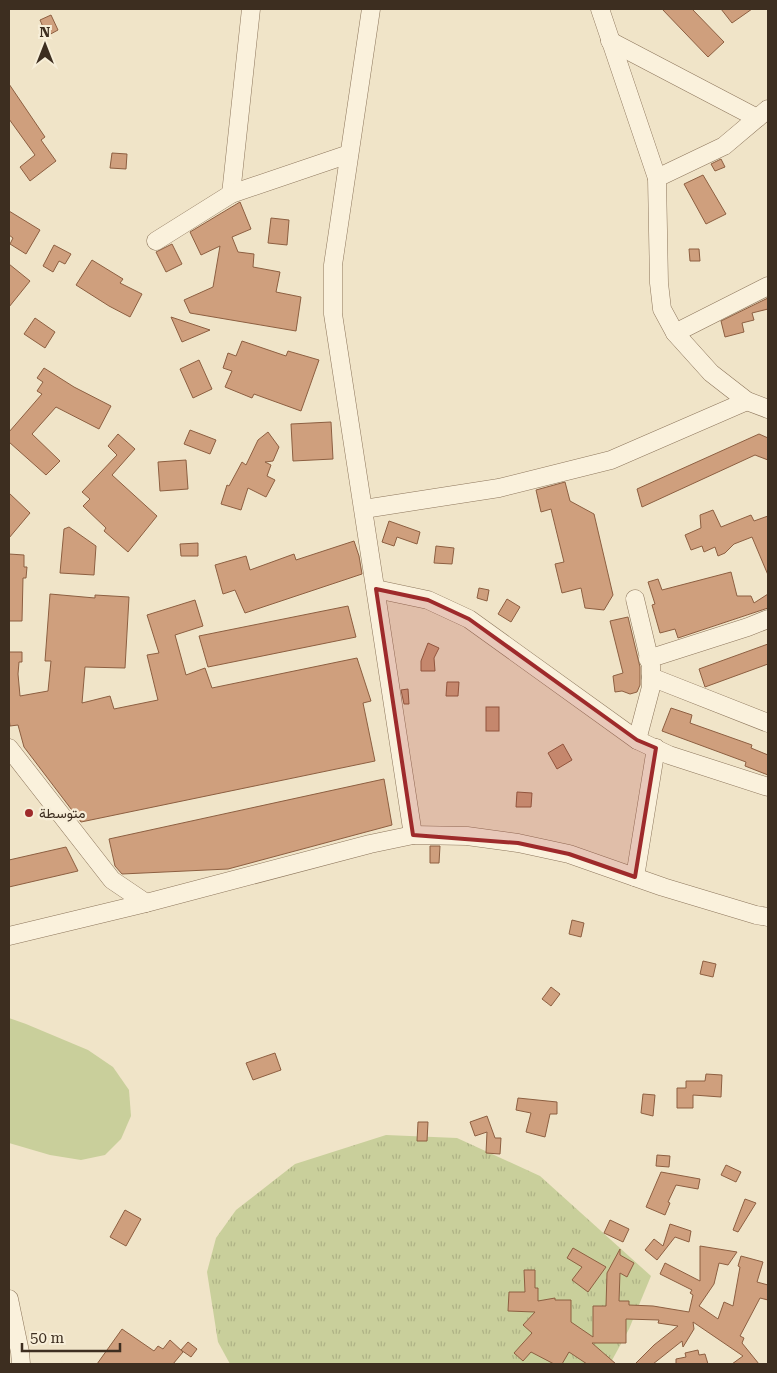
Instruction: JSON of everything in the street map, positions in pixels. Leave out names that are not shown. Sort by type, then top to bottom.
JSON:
[{"type":"street","points":[[231,194],[251,9]]},
{"type":"street","points":[[371,9],[333,265],[333,314],[413,835]]},
{"type":"street","points":[[600,9],[657,178],[659,284],[662,309],[676,333],[711,373],[747,401],[768,409]]},
{"type":"street","points":[[610,41],[763,113],[724,146],[657,178]]},
{"type":"street","points":[[156,241],[231,194],[349,154]]},
{"type":"street","points":[[676,333],[768,286]]},
{"type":"street","points":[[364,509],[499,488],[612,460],[747,401]]},
{"type":"street","points":[[376,589],[428,600],[469,619],[637,740],[669,754],[768,787]]},
{"type":"street","points":[[635,599],[651,666],[651,687],[637,740]]},
{"type":"street","points":[[648,658],[768,619]]},
{"type":"street","points":[[651,677],[768,723]]},
{"type":"street","points":[[9,748],[112,880],[146,903]]},
{"type":"street","points":[[635,877],[656,748]]},
{"type":"street","points":[[9,936],[146,903],[370,844],[413,835],[466,836],[518,842],[569,854],[635,877],[768,917]]},
{"type":"street","points":[[9,1299],[19,1343],[21,1364]]},
{"type":"highlighted area","points":[[376,589],[428,600],[469,619],[637,740],[656,748],[635,877],[569,854],[518,843],[413,835]]},
{"type":"green space","points":[[9,1018],[88,1050],[113,1067],[129,1090],[131,1116],[121,1139],[105,1155],[81,1160],[50,1155],[9,1143]]},
{"type":"green space","points":[[386,1135],[457,1138],[540,1176],[651,1276],[629,1329],[610,1364],[230,1364],[218,1342],[207,1272],[216,1238],[236,1210],[295,1164]]},
{"type":"building","points":[[662,9],[692,9],[724,42],[708,57]]},
{"type":"building","points":[[721,9],[752,9],[732,23]]},
{"type":"building","points":[[51,15],[58,30],[47,36],[40,20]]},
{"type":"building","points":[[9,84],[45,137],[41,140],[56,161],[30,181],[20,167],[35,155],[9,119]]},
{"type":"building","points":[[112,153],[127,154],[126,169],[110,168]]},
{"type":"building","points":[[721,159],[725,167],[715,171],[711,164]]},
{"type":"building","points":[[703,175],[726,214],[706,224],[684,184]]},
{"type":"building","points":[[240,202],[251,229],[232,237],[238,252],[254,254],[253,267],[280,272],[276,292],[301,297],[296,331],[190,313],[184,300],[213,287],[220,246],[201,255],[190,232]]},
{"type":"building","points":[[9,211],[40,230],[26,254],[10,244],[13,238],[9,235]]},
{"type":"building","points":[[271,218],[289,220],[287,245],[268,243]]},
{"type":"building","points":[[172,244],[182,264],[166,272],[156,252]]},
{"type":"building","points":[[54,245],[71,254],[65,264],[59,261],[53,272],[43,266]]},
{"type":"building","points":[[689,249],[699,249],[700,261],[690,261]]},
{"type":"building","points":[[92,260],[123,279],[120,283],[142,294],[130,317],[76,285]]},
{"type":"building","points":[[9,264],[30,281],[9,307]]},
{"type":"building","points":[[768,298],[768,309],[752,313],[754,320],[742,323],[744,332],[725,337],[721,321]]},
{"type":"building","points":[[171,317],[210,330],[182,342]]},
{"type":"building","points":[[35,318],[55,332],[45,348],[24,334]]},
{"type":"building","points":[[242,341],[286,356],[288,351],[319,360],[301,411],[254,394],[252,398],[225,387],[232,371],[223,368],[228,353],[236,356]]},
{"type":"building","points":[[199,360],[212,389],[193,398],[180,369]]},
{"type":"building","points":[[44,368],[74,387],[111,406],[99,429],[56,407],[32,434],[60,461],[46,475],[9,442],[9,432],[42,394],[37,391],[43,382],[37,378]]},
{"type":"building","points":[[331,422],[333,459],[293,461],[291,424]]},
{"type":"building","points":[[190,430],[216,440],[210,454],[184,444]]},
{"type":"building","points":[[268,432],[279,447],[273,461],[265,462],[271,465],[267,476],[275,480],[266,497],[248,488],[241,510],[221,504],[227,485],[229,486],[242,462],[246,465],[258,440]]},
{"type":"building","points":[[118,434],[135,449],[112,475],[157,516],[128,552],[104,531],[106,528],[83,506],[90,499],[82,492],[117,455],[108,446]]},
{"type":"building","points":[[759,434],[768,438],[768,460],[755,455],[642,507],[637,489]]},
{"type":"building","points":[[186,460],[188,489],[160,491],[158,462]]},
{"type":"building","points":[[565,482],[570,501],[594,514],[613,595],[604,610],[585,608],[581,588],[562,593],[555,564],[564,562],[551,509],[541,512],[536,490]]},
{"type":"building","points":[[9,493],[30,513],[9,538]]},
{"type":"building","points":[[713,510],[721,527],[751,515],[754,521],[768,516],[768,575],[752,537],[734,544],[725,553],[718,556],[715,547],[704,552],[702,546],[691,550],[685,535],[701,528],[700,515]]},
{"type":"building","points":[[389,521],[420,532],[417,544],[397,537],[394,546],[382,542]]},
{"type":"building","points":[[69,527],[96,546],[94,575],[60,573],[64,529]]},
{"type":"building","points":[[354,541],[362,574],[245,613],[235,590],[223,594],[215,565],[246,556],[250,570],[294,554],[296,560]]},
{"type":"building","points":[[198,543],[198,556],[181,556],[180,544]]},
{"type":"building","points":[[436,546],[454,548],[452,564],[434,563]]},
{"type":"building","points":[[9,554],[24,555],[24,567],[27,567],[26,578],[23,578],[22,621],[9,621]]},
{"type":"building","points":[[731,572],[737,596],[751,596],[754,603],[768,594],[768,608],[678,638],[675,629],[660,633],[652,605],[655,604],[648,582],[658,579],[662,590]]},
{"type":"building","points":[[479,588],[489,590],[487,601],[477,598]]},
{"type":"building","points":[[50,594],[95,598],[95,595],[129,597],[125,668],[85,667],[82,703],[110,696],[114,709],[158,700],[147,655],[159,653],[147,615],[195,600],[203,626],[175,635],[186,675],[205,668],[212,688],[357,658],[371,701],[363,703],[375,761],[81,822],[24,747],[18,725],[10,726],[9,652],[22,652],[22,662],[19,662],[18,674],[20,696],[48,691],[51,661],[45,661]]},
{"type":"building","points":[[507,599],[520,607],[511,622],[498,614]]},
{"type":"building","points":[[348,606],[356,637],[208,667],[199,636]]},
{"type":"building","points":[[628,617],[640,667],[640,685],[637,692],[630,694],[622,691],[615,692],[613,676],[623,673],[610,621]]},
{"type":"building","points":[[428,643],[439,648],[434,658],[435,671],[421,671],[421,661]]},
{"type":"building","points":[[768,644],[768,664],[705,687],[699,669]]},
{"type":"building","points":[[447,682],[459,682],[458,696],[446,696]]},
{"type":"building","points":[[408,689],[409,704],[404,704],[401,690]]},
{"type":"building","points":[[486,707],[499,707],[499,731],[486,731]]},
{"type":"building","points":[[671,708],[692,715],[690,723],[752,745],[751,748],[768,755],[768,775],[745,766],[746,762],[662,731]]},
{"type":"building","points":[[563,744],[572,760],[557,769],[548,753]]},
{"type":"building","points":[[384,779],[392,825],[228,869],[122,874],[115,866],[109,839]]},
{"type":"building","points":[[517,792],[532,793],[531,807],[516,807]]},
{"type":"building","points":[[430,846],[440,846],[439,863],[430,863]]},
{"type":"building","points":[[66,847],[78,871],[9,887],[9,860]]},
{"type":"building","points":[[572,920],[584,923],[581,937],[569,934]]},
{"type":"building","points":[[703,961],[716,964],[713,977],[700,974]]},
{"type":"building","points":[[551,987],[560,994],[551,1006],[542,999]]},
{"type":"building","points":[[275,1053],[281,1070],[253,1080],[246,1063]]},
{"type":"building","points":[[706,1074],[722,1075],[721,1097],[693,1095],[693,1108],[677,1108],[677,1088],[686,1088],[686,1081],[705,1081]]},
{"type":"building","points":[[643,1094],[655,1095],[653,1116],[641,1113]]},
{"type":"building","points":[[518,1098],[557,1102],[557,1114],[550,1114],[545,1137],[526,1132],[531,1113],[516,1110]]},
{"type":"building","points":[[487,1116],[495,1138],[501,1138],[500,1154],[486,1153],[487,1132],[475,1136],[470,1122]]},
{"type":"building","points":[[418,1122],[428,1122],[427,1141],[417,1141]]},
{"type":"building","points":[[657,1155],[670,1156],[669,1167],[656,1166]]},
{"type":"building","points":[[726,1165],[741,1172],[736,1182],[721,1175]]},
{"type":"building","points":[[661,1172],[700,1179],[698,1189],[676,1185],[668,1202],[670,1203],[665,1215],[646,1207]]},
{"type":"building","points":[[745,1199],[756,1203],[738,1232],[733,1230]]},
{"type":"building","points":[[125,1210],[141,1219],[126,1246],[110,1237]]},
{"type":"building","points":[[610,1220],[629,1229],[623,1242],[604,1233]]},
{"type":"building","points":[[670,1224],[691,1231],[689,1242],[675,1237],[657,1260],[645,1250],[654,1239],[663,1246]]},
{"type":"building","points":[[700,1246],[737,1252],[728,1265],[719,1263],[714,1284],[699,1306],[718,1319],[724,1302],[733,1306],[741,1256],[763,1262],[757,1282],[768,1285],[768,1300],[760,1298],[740,1336],[744,1338],[742,1343],[759,1364],[732,1364],[743,1356],[693,1322],[694,1329],[683,1347],[682,1341],[653,1364],[635,1364],[654,1345],[678,1326],[658,1323],[659,1320],[626,1319],[626,1343],[592,1343],[616,1364],[587,1364],[569,1352],[562,1364],[554,1364],[531,1352],[523,1361],[514,1353],[532,1333],[523,1325],[535,1312],[508,1311],[509,1292],[525,1292],[524,1270],[535,1270],[535,1288],[538,1288],[538,1301],[555,1298],[555,1300],[571,1300],[571,1322],[593,1337],[593,1306],[606,1306],[607,1273],[620,1249],[620,1255],[634,1263],[627,1277],[620,1273],[619,1301],[629,1301],[629,1305],[653,1306],[689,1312],[693,1295],[690,1293],[692,1290],[660,1274],[665,1263],[700,1281]]},
{"type":"building","points":[[573,1248],[606,1267],[588,1292],[572,1280],[582,1267],[567,1258]]},
{"type":"building","points":[[122,1329],[154,1351],[158,1346],[163,1349],[170,1340],[183,1352],[173,1364],[97,1364]]},
{"type":"building","points":[[188,1342],[197,1349],[191,1357],[181,1350]]},
{"type":"building","points":[[698,1350],[699,1355],[705,1354],[708,1364],[676,1364],[676,1359],[686,1357],[685,1353]]},
{"type":"place","name":"متوسطة","points":[[29,813]]}]
